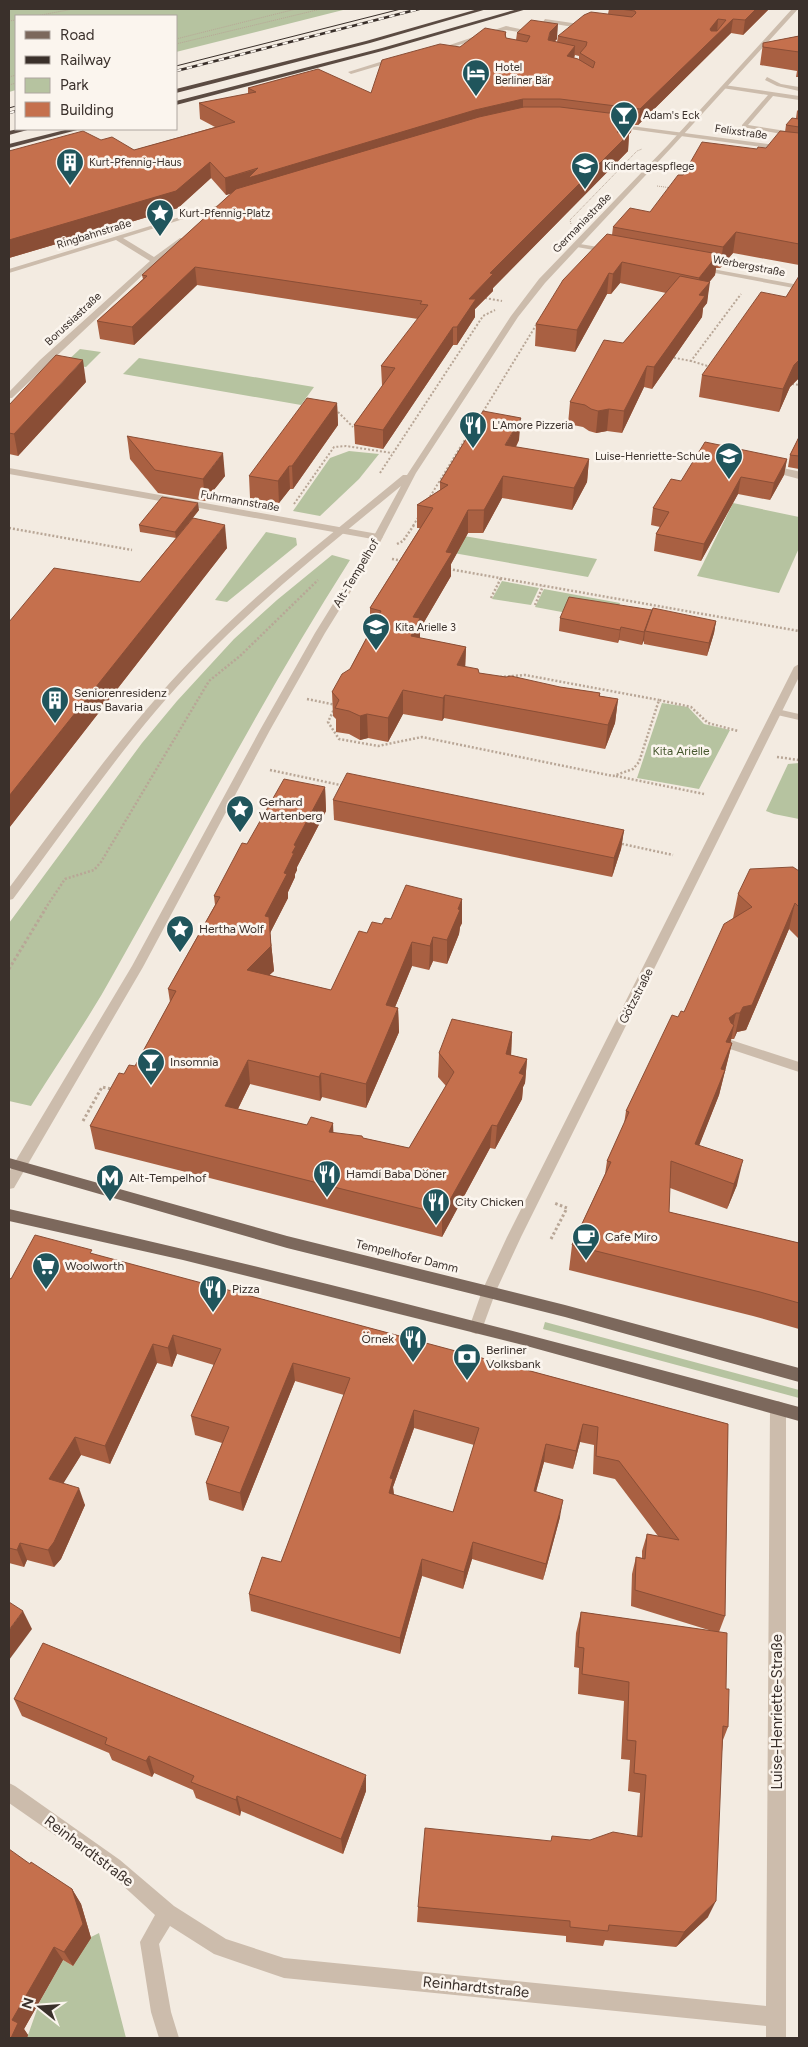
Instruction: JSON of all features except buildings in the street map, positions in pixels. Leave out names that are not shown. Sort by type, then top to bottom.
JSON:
[{"type":"highway","points":[[178,90],[368,42],[484,9]]},
{"type":"highway","points":[[178,102],[384,49],[524,9]]},
{"type":"highway","points":[[9,133],[22,130]]},
{"type":"highway","points":[[9,146],[73,130]]},
{"type":"main road","name":"Tempelhofer Damm","points":[[14,1164],[287,1242],[489,1291],[799,1375]]},
{"type":"main road","points":[[9,1215],[183,1254],[476,1328],[799,1414]]},
{"type":"street","name":"Germaniastraße","points":[[412,472],[525,302],[795,9]]},
{"type":"street","points":[[545,21],[579,26]]},
{"type":"street","points":[[572,33],[585,23],[593,23]]},
{"type":"street","points":[[427,50],[442,49],[506,28],[547,35]]},
{"type":"street","points":[[522,38],[528,32]]},
{"type":"street","points":[[351,72],[398,58]]},
{"type":"street","points":[[767,80],[779,86],[799,89]]},
{"type":"street","points":[[724,87],[799,98]]},
{"type":"street","points":[[772,94],[744,126],[799,135]]},
{"type":"street","points":[[607,125],[680,134]]},
{"type":"street","points":[[784,148],[790,133]]},
{"type":"street","name":"Felixstraße","points":[[680,134],[799,150]]},
{"type":"street","name":"Ringbahnstraße","points":[[9,271],[238,201]]},
{"type":"street","points":[[192,215],[199,222]]},
{"type":"street","name":"Borussiastraße","points":[[9,396],[70,337],[186,235]]},
{"type":"street","points":[[117,238],[156,260]]},
{"type":"street","points":[[577,245],[618,253]]},
{"type":"street","name":"Werbergstraße","points":[[695,267],[799,287]]},
{"type":"street","points":[[756,465],[794,473],[799,476]]},
{"type":"street","name":"Fuhrmannstraße","points":[[9,471],[378,537]]},
{"type":"street","points":[[9,896],[132,733],[160,699],[230,626],[412,472]]},
{"type":"street","name":"Alt-Tempelhof","points":[[9,1184],[14,1164],[137,967],[265,730],[378,537],[412,472]]},
{"type":"street","name":"Götzstraße","points":[[476,1328],[489,1291],[514,1236],[799,667]]},
{"type":"street","points":[[777,712],[799,717]]},
{"type":"street","points":[[731,1045],[799,1068]]},
{"type":"street","name":"Luise-Henriette-Straße","points":[[776,2017],[778,1408]]},
{"type":"street","name":"Reinhardtstraße","points":[[9,1792],[114,1866],[167,1913],[221,1947],[284,1968],[776,2017]]},
{"type":"street","points":[[167,1913],[149,1942],[162,2012],[169,2038]]},
{"type":"street","points":[[776,2017],[776,2038]]},
{"type":"path","points":[[41,15],[73,9]]},
{"type":"path","points":[[178,38],[296,9]]},
{"type":"path","points":[[178,44],[321,9]]},
{"type":"path","points":[[658,186],[678,188]]},
{"type":"path","points":[[691,361],[742,293]]},
{"type":"path","points":[[485,298],[502,301]]},
{"type":"path","points":[[378,475],[483,316],[496,310]]},
{"type":"path","points":[[478,418],[543,314]]},
{"type":"path","points":[[666,356],[718,369]]},
{"type":"path","points":[[792,384],[799,385]]},
{"type":"path","points":[[338,412],[353,427]]},
{"type":"path","points":[[428,501],[474,426]]},
{"type":"path","points":[[339,446],[342,442]]},
{"type":"path","points":[[289,510],[334,447],[339,446],[392,453]]},
{"type":"path","points":[[395,545],[403,541],[422,510]]},
{"type":"path","points":[[9,528],[132,550]]},
{"type":"path","points":[[392,559],[407,561]]},
{"type":"path","points":[[445,568],[799,631]]},
{"type":"path","points":[[312,578],[326,583]]},
{"type":"path","points":[[491,598],[501,578]]},
{"type":"path","points":[[9,969],[62,882],[65,879],[94,870],[101,862],[209,681],[240,656],[318,580]]},
{"type":"path","points":[[535,605],[543,586]]},
{"type":"path","points":[[622,608],[625,600]]},
{"type":"path","points":[[707,622],[710,615]]},
{"type":"path","points":[[497,677],[525,675],[691,707],[708,723],[738,730]]},
{"type":"path","points":[[307,699],[336,705],[328,722],[339,739],[378,746],[422,737],[704,794]]},
{"type":"path","points":[[613,776],[633,769],[639,762],[659,700]]},
{"type":"path","points":[[270,770],[347,787]]},
{"type":"path","points":[[617,843],[673,855]]},
{"type":"path","points":[[83,1121],[102,1087],[112,1089]]},
{"type":"path","points":[[551,1239],[563,1215]]},
{"type":"green space","points":[[9,9],[347,9],[178,51],[178,15],[15,15],[15,90],[9,92]]},
{"type":"green space","points":[[80,349],[101,352],[86,367],[64,364]]},
{"type":"green space","points":[[139,358],[314,387],[301,405],[123,374]]},
{"type":"green space","points":[[349,451],[379,454],[359,479],[320,516],[293,511],[330,458]]},
{"type":"green space","points":[[733,503],[799,517],[799,548],[779,593],[697,576]]},
{"type":"green space","points":[[424,529],[597,559],[588,577],[414,546]]},
{"type":"green space","points":[[266,532],[296,538],[297,545],[227,602],[215,600]]},
{"type":"green space","points":[[332,555],[350,560],[288,661],[85,1022],[31,1106],[9,1101],[9,923],[142,743],[177,701],[234,639],[277,600]]},
{"type":"green space","points":[[502,581],[539,588],[531,605],[492,599]]},
{"type":"green space","points":[[544,589],[620,603],[615,616],[567,613],[535,607]]},
{"type":"green space","name":"Kita Arielle","points":[[662,703],[688,707],[704,724],[730,730],[699,789],[637,778]]},
{"type":"green space","points":[[799,763],[799,819],[766,811],[788,764]]},
{"type":"green space","points":[[545,1322],[799,1390],[799,1398],[543,1329]]},
{"type":"green space","points":[[99,1933],[126,2038],[27,2038],[40,2001],[63,1960],[73,1966],[87,1939]]},
{"type":"tram line","points":[[178,65],[401,9]]},
{"type":"tram line","points":[[9,108],[15,106]]},
{"type":"railway","points":[[178,70],[419,9]]},
{"type":"railway","points":[[9,113],[15,111]]},
{"type":"place","name":"Hotel Berliner Bär","points":[[476,97]]},
{"type":"place","name":"Adam's Eck","points":[[624,139]]},
{"type":"place","name":"Kurt-Pfennig-Haus","points":[[70,186]]},
{"type":"place","name":"Kindertagespflege","points":[[585,190]]},
{"type":"place","name":"Kurt-Pfennig-Platz","points":[[160,237]]},
{"type":"place","name":"L'Amore Pizzeria","points":[[473,449]]},
{"type":"place","name":"Luise-Henriette-Schule","points":[[729,480]]},
{"type":"place","name":"Kita Arielle 3","points":[[376,651]]},
{"type":"place","name":"Seniorenresidenz Haus Bavaria","points":[[55,724]]},
{"type":"place","name":"Gerhard Wartenberg","points":[[240,833]]},
{"type":"place","name":"Hertha Wolf","points":[[180,953]]},
{"type":"place","name":"Insomnia","points":[[151,1086]]},
{"type":"place","name":"Hamdi Baba Döner","points":[[327,1198]]},
{"type":"place","name":"Alt-Tempelhof","points":[[110,1202]]},
{"type":"place","name":"City Chicken","points":[[436,1226]]},
{"type":"place","name":"Cafe Miro","points":[[586,1261]]},
{"type":"place","name":"Woolworth","points":[[46,1290]]},
{"type":"place","name":"Pizza","points":[[213,1313]]},
{"type":"place","name":"Örnek","points":[[413,1363]]},
{"type":"place","name":"Berliner Volksbank","points":[[467,1381]]}]
